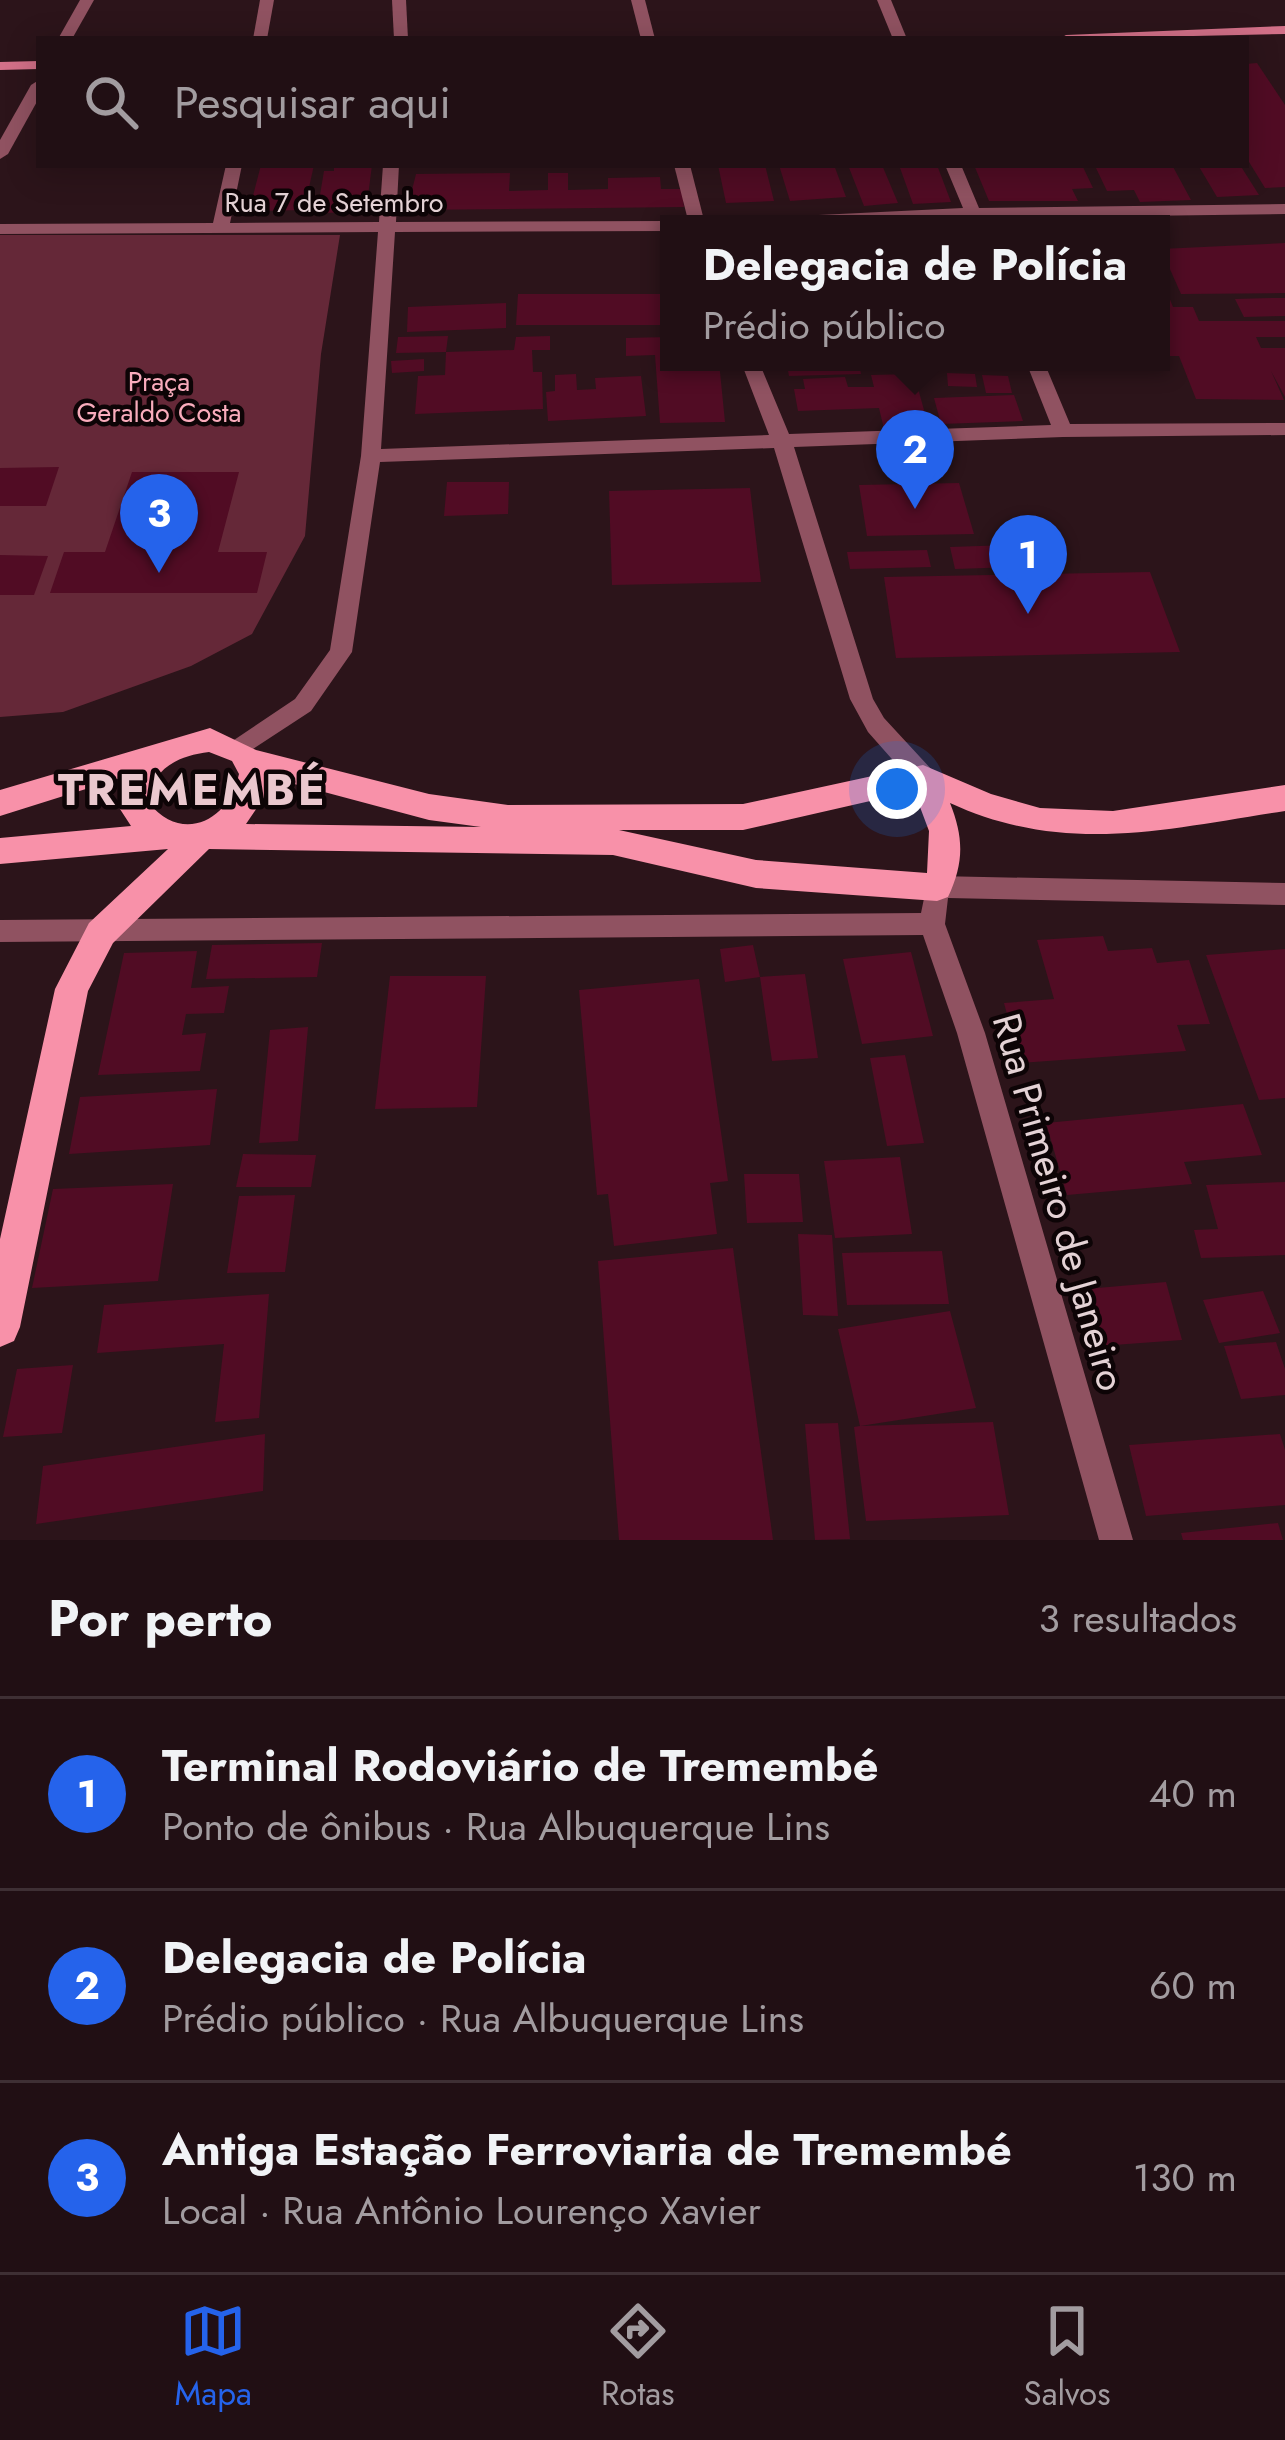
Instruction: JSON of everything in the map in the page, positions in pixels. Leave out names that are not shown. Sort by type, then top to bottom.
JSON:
[{"type":"main road","points":[[0,803],[176,746],[210,740],[244,755],[429,807],[508,818],[742,817],[923,777],[984,806],[1040,821],[1112,824],[1285,798]]},
{"type":"main road","points":[[160,754],[137,778],[133,806],[139,819],[164,836]]},
{"type":"main road","points":[[0,1328],[72,988],[101,933],[202,836],[221,828],[248,803],[255,773],[244,755]]},
{"type":"main road","points":[[0,850],[164,836],[613,842],[757,874],[937,887],[948,854],[947,830],[923,777]]},
{"type":"street","points":[[67,36],[87,0]]},
{"type":"street","points":[[261,36],[267,0]]},
{"type":"street","points":[[400,0],[400,36]]},
{"type":"street","points":[[638,0],[648,36]]},
{"type":"street","points":[[884,0],[899,36]]},
{"type":"street","points":[[1148,36],[1285,31]]},
{"type":"street","points":[[0,66],[36,65]]},
{"type":"street","points":[[0,154],[36,90]]},
{"type":"street","points":[[220,229],[233,168]]},
{"type":"street","points":[[244,755],[303,705],[341,652],[371,456],[391,168]]},
{"type":"street","points":[[683,168],[695,215]]},
{"type":"street","points":[[954,168],[974,215]]},
{"type":"street","points":[[1078,215],[1285,209]]},
{"type":"street","name":"Rua 7 de Setembro","points":[[0,229],[660,226]]},
{"type":"street","points":[[754,371],[782,442],[862,699],[876,724],[923,777]]},
{"type":"street","points":[[1039,371],[1063,431]]},
{"type":"street","points":[[371,456],[1063,431],[1285,429]]},
{"type":"street","points":[[937,887],[1285,894]]},
{"type":"street","name":"Rua Primeiro de Janeiro","points":[[937,887],[932,924],[971,1033],[1116,1540]]},
{"type":"street","points":[[0,931],[932,924]]},
{"type":"green space","name":"Praça Geraldo Costa","points":[[0,235],[340,235],[321,354],[305,536],[252,634],[191,666],[63,712],[0,717]]},
{"type":"building","points":[[1257,63],[1285,105],[1285,187],[1265,188],[1249,162],[1249,64]]},
{"type":"building","points":[[260,168],[313,168],[304,210],[249,211]]},
{"type":"building","points":[[372,168],[366,212],[317,213],[324,171]]},
{"type":"building","points":[[719,168],[766,168],[774,201],[726,203]]},
{"type":"building","points":[[780,168],[835,168],[846,197],[790,201]]},
{"type":"building","points":[[849,168],[883,168],[898,203],[864,206]]},
{"type":"building","points":[[900,168],[938,168],[951,202],[913,204]]},
{"type":"building","points":[[975,168],[1083,168],[1093,188],[1072,189],[1078,201],[989,201]]},
{"type":"building","points":[[1096,168],[1174,168],[1191,200],[1140,202],[1134,190],[1107,191]]},
{"type":"building","points":[[1200,168],[1242,168],[1259,195],[1217,197]]},
{"type":"building","points":[[510,173],[509,191],[548,190],[548,173],[568,173],[568,190],[608,189],[608,178],[660,177],[661,189],[682,189],[684,207],[407,210],[416,174]]},
{"type":"building","points":[[1285,243],[1285,293],[1181,294],[1170,269],[1170,249]]},
{"type":"building","points":[[518,294],[660,294],[660,325],[516,325]]},
{"type":"building","points":[[1285,298],[1285,316],[1244,317],[1235,299]]},
{"type":"building","points":[[1170,300],[1173,307],[1193,307],[1199,321],[1285,321],[1285,337],[1256,337],[1261,348],[1285,348],[1285,397],[1271,371],[1284,400],[1196,399],[1179,356],[1170,356]]},
{"type":"building","points":[[506,303],[506,328],[407,332],[408,307]]},
{"type":"building","points":[[448,336],[446,352],[396,353],[398,337]]},
{"type":"building","points":[[550,336],[550,350],[532,350],[533,372],[542,372],[543,409],[415,414],[418,376],[445,375],[446,352],[514,350],[516,337]]},
{"type":"building","points":[[660,337],[660,371],[720,371],[725,422],[660,423],[655,355],[626,356],[626,338]]},
{"type":"building","points":[[424,359],[424,371],[392,373],[391,361]]},
{"type":"building","points":[[788,371],[861,374],[789,376]]},
{"type":"building","points":[[947,373],[975,374],[977,387],[948,386]]},
{"type":"building","points":[[576,374],[577,390],[596,389],[595,378],[641,376],[646,416],[548,421],[546,392],[555,391],[555,375]]},
{"type":"building","points":[[914,374],[929,428],[884,429],[879,408],[798,411],[794,389],[805,389],[803,379],[845,377],[848,387],[874,387],[871,375]]},
{"type":"building","points":[[982,375],[1008,376],[1012,393],[986,393]]},
{"type":"building","points":[[1014,395],[1023,421],[941,424],[934,398]]},
{"type":"building","points":[[59,467],[46,506],[0,506],[0,468]]},
{"type":"building","points":[[132,472],[239,472],[218,552],[267,552],[257,593],[50,593],[64,552],[105,552]]},
{"type":"building","points":[[447,482],[509,482],[508,514],[444,516]]},
{"type":"building","points":[[959,483],[974,534],[867,536],[859,485]]},
{"type":"building","points":[[750,488],[761,582],[612,585],[609,491]]},
{"type":"building","points":[[1032,543],[1057,543],[1064,566],[1038,566]]},
{"type":"building","points":[[1009,545],[1015,567],[955,569],[950,547]]},
{"type":"building","points":[[927,550],[931,567],[850,569],[847,552]]},
{"type":"building","points":[[0,555],[48,556],[34,595],[0,595]]},
{"type":"building","points":[[1150,572],[1180,652],[896,658],[884,577]]},
{"type":"building","points":[[1103,936],[1108,951],[1152,948],[1157,963],[1189,960],[1210,1024],[1177,1025],[1186,1051],[1020,1063],[1004,1003],[1054,999],[1037,940]]},
{"type":"building","points":[[322,943],[317,977],[206,979],[212,945]]},
{"type":"building","points":[[753,945],[760,977],[725,982],[720,949]]},
{"type":"building","points":[[1285,949],[1285,1098],[1259,1100],[1206,955]]},
{"type":"building","points":[[197,951],[191,988],[229,986],[224,1013],[186,1014],[182,1035],[206,1033],[200,1071],[98,1075],[124,953]]},
{"type":"building","points":[[911,952],[933,1036],[862,1044],[843,959]]},
{"type":"building","points":[[805,974],[818,1058],[772,1061],[760,977]]},
{"type":"building","points":[[390,976],[486,976],[477,1107],[375,1109]]},
{"type":"building","points":[[699,979],[728,1181],[710,1183],[717,1234],[614,1246],[608,1194],[597,1195],[579,990]]},
{"type":"building","points":[[308,1027],[298,1141],[259,1143],[270,1030]]},
{"type":"building","points":[[905,1055],[924,1143],[887,1146],[870,1058]]},
{"type":"building","points":[[217,1089],[210,1145],[69,1154],[80,1097]]},
{"type":"building","points":[[1243,1104],[1262,1155],[1184,1162],[1192,1184],[1067,1195],[1046,1123]]},
{"type":"building","points":[[243,1154],[316,1155],[311,1187],[236,1187]]},
{"type":"building","points":[[900,1157],[912,1234],[835,1238],[824,1161]]},
{"type":"building","points":[[744,1174],[799,1174],[803,1222],[747,1223]]},
{"type":"building","points":[[1285,1182],[1285,1255],[1201,1258],[1194,1230],[1218,1229],[1206,1185]]},
{"type":"building","points":[[173,1184],[158,1281],[32,1288],[53,1189]]},
{"type":"building","points":[[295,1195],[285,1272],[227,1273],[239,1196]]},
{"type":"building","points":[[798,1234],[832,1235],[838,1316],[803,1315]]},
{"type":"building","points":[[733,1248],[773,1540],[619,1540],[598,1261]]},
{"type":"building","points":[[942,1251],[949,1304],[847,1305],[842,1253]]},
{"type":"building","points":[[1166,1282],[1182,1340],[1100,1346],[1086,1289]]},
{"type":"building","points":[[1263,1291],[1280,1333],[1219,1343],[1203,1300]]},
{"type":"building","points":[[269,1294],[259,1418],[215,1422],[224,1344],[97,1353],[104,1305]]},
{"type":"building","points":[[950,1311],[976,1408],[860,1426],[838,1329]]},
{"type":"building","points":[[1276,1342],[1285,1369],[1285,1395],[1241,1399],[1224,1346]]},
{"type":"building","points":[[73,1365],[62,1433],[3,1437],[17,1369]]},
{"type":"building","points":[[993,1422],[1009,1515],[866,1521],[854,1427]]},
{"type":"building","points":[[838,1423],[850,1539],[815,1540],[805,1424]]},
{"type":"building","points":[[265,1434],[263,1491],[36,1524],[43,1466]]},
{"type":"building","points":[[1280,1434],[1285,1450],[1285,1505],[1146,1516],[1129,1445]]},
{"type":"building","points":[[1278,1523],[1283,1540],[1183,1540],[1181,1533]]},
{"type":"place","name":"Delegacia de Polícia","points":[[915,509]]},
{"type":"place","name":"Antiga Estação Ferroviaria de Tremembé","points":[[159,573]]},
{"type":"place","name":"Terminal Rodoviário de Tremembé","points":[[1028,614]]},
{"type":"district","name":"TREMEMBÉ","points":[[193,789]]}]
